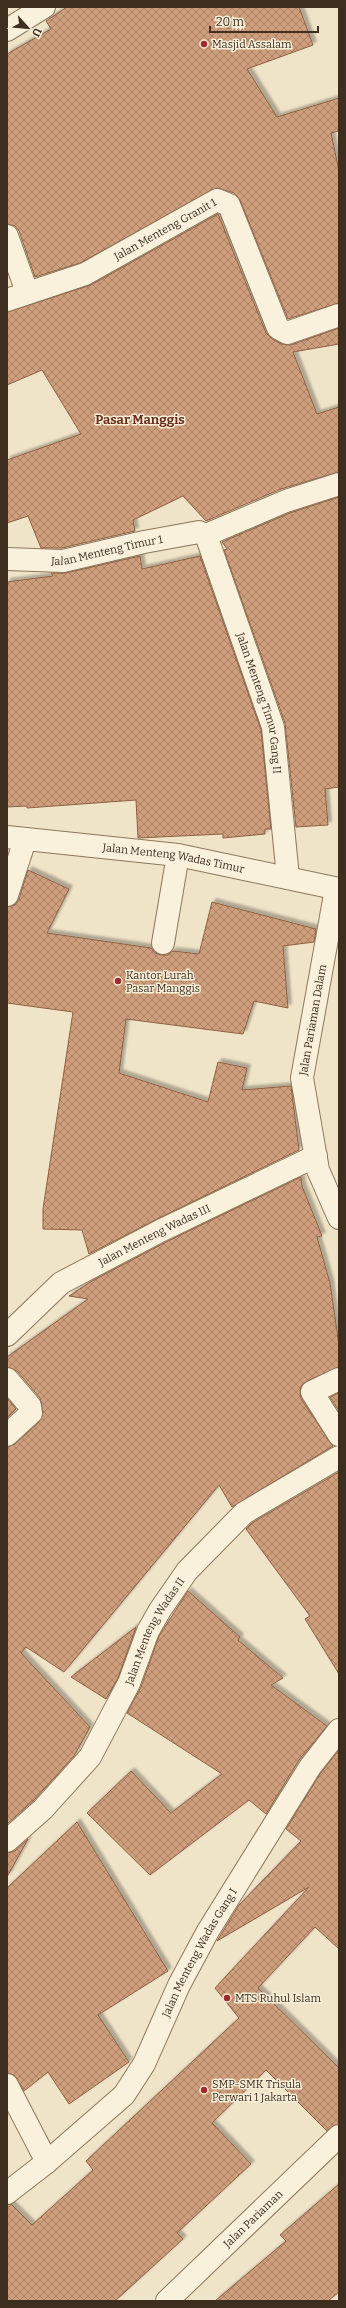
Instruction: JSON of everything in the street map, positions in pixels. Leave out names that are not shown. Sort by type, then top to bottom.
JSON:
[{"type":"street","points":[[7,30],[44,7]]},
{"type":"street","name":"Jalan Menteng Granit 1","points":[[17,296],[85,274],[217,200],[229,205],[278,328],[287,333],[339,314]]},
{"type":"street","points":[[7,236],[17,296]]},
{"type":"street","points":[[206,535],[286,501],[339,484]]},
{"type":"street","name":"Jalan Menteng Timur 1","points":[[7,559],[63,561],[144,542],[199,532],[206,535]]},
{"type":"street","name":"Jalan Menteng Timur Gang II","points":[[206,535],[273,727],[288,878]]},
{"type":"street","points":[[7,895],[16,839]]},
{"type":"street","name":"Jalan Menteng Wadas Timur","points":[[16,839],[178,855],[337,889]]},
{"type":"street","points":[[163,943],[178,855]]},
{"type":"street","name":"Jalan Pariaman Dalam","points":[[337,889],[302,1078],[318,1170],[339,1218]]},
{"type":"street","name":"Jalan Menteng Wadas III","points":[[7,1335],[61,1283],[160,1231],[316,1156]]},
{"type":"street","points":[[7,1379],[30,1406],[31,1413],[7,1435]]},
{"type":"street","points":[[339,1379],[312,1392],[339,1436]]},
{"type":"street","name":"Jalan Menteng Wadas II","points":[[7,1841],[43,1809],[90,1757],[129,1683],[148,1631],[160,1610],[187,1571],[244,1514],[339,1457]]},
{"type":"street","name":"Jalan Menteng Wadas Gang I","points":[[7,2193],[47,2162],[124,2095],[144,2064],[179,1985],[208,1931],[310,1767],[339,1730]]},
{"type":"street","points":[[7,2085],[47,2162]]},
{"type":"street","name":"Jalan Pariaman","points":[[168,2301],[339,2136]]},
{"type":"building","points":[[67,7],[299,7],[313,45],[247,69],[277,117],[339,98],[339,131],[331,133],[339,171],[339,303],[288,319],[240,200],[234,193],[217,188],[80,263],[35,277],[19,231],[15,226],[7,224],[7,54],[51,29],[46,21]]},
{"type":"building","points":[[218,214],[266,333],[272,339],[281,344],[291,345],[339,328],[339,344],[293,352],[317,414],[339,407],[339,472],[281,489],[206,521],[183,496],[133,520],[135,531],[62,548],[41,548],[28,516],[7,523],[7,460],[81,434],[42,370],[7,385],[7,312],[91,285]]},
{"type":"building","points":[[339,497],[339,787],[325,789],[328,825],[296,827],[285,723],[224,550],[227,549],[222,542],[290,513]]},
{"type":"building","points":[[140,556],[142,569],[200,556],[261,730],[271,829],[265,829],[265,834],[223,838],[223,834],[138,838],[136,800],[27,808],[27,806],[7,807],[7,582],[53,576],[51,573],[66,573]]},
{"type":"building","points":[[28,870],[69,889],[47,933],[151,948],[155,953],[161,955],[168,955],[173,951],[199,954],[212,902],[316,929],[314,942],[283,946],[288,1008],[254,1001],[243,1034],[126,1019],[119,1073],[208,1102],[218,1062],[247,1068],[242,1090],[291,1086],[299,1150],[89,1254],[82,1230],[43,1229],[43,1209],[73,1012],[7,1003],[7,907],[15,905],[19,899]]},
{"type":"building","points":[[301,1177],[302,1186],[322,1236],[317,1237],[330,1283],[339,1345],[339,1367],[307,1381],[301,1386],[300,1392],[301,1399],[333,1446],[232,1507],[219,1485],[64,1672],[26,1647],[21,1653],[90,1727],[74,1756],[34,1800],[7,1824],[7,1447],[15,1444],[39,1422],[43,1412],[40,1398],[17,1371],[7,1367],[7,1357],[88,1299],[69,1296],[92,1281],[166,1242]]},
{"type":"building","points":[[339,1393],[339,1411],[330,1397]]},
{"type":"building","points":[[7,1398],[16,1409],[7,1418]]},
{"type":"building","points":[[339,1472],[339,1674],[305,1619],[310,1616],[246,1529],[252,1523]]},
{"type":"building","points":[[188,1591],[240,1637],[238,1640],[283,1678],[271,1685],[327,1726],[299,1760],[266,1814],[249,1800],[150,1875],[87,1813],[131,1771],[171,1813],[222,1774],[127,1713],[141,1687],[159,1636]]},
{"type":"building","points":[[136,1627],[118,1678],[106,1699],[71,1677]]},
{"type":"building","points":[[339,1750],[339,1949],[315,1927],[258,1988],[339,2068],[339,2124],[327,2131],[266,2070],[212,2123],[251,2164],[177,2233],[183,2239],[115,2301],[7,2301],[7,2205],[11,2204],[32,2225],[93,2170],[86,2161],[239,2018],[215,1988],[309,1887],[217,1941],[239,1905],[301,1841],[286,1829],[320,1774]]},
{"type":"building","points":[[77,1822],[168,1971],[98,2015],[129,2062],[69,2104],[48,2072],[24,2091],[14,2075],[7,2073],[7,1888]]},
{"type":"building","points":[[28,1839],[7,1877],[7,1853],[15,1851]]},
{"type":"building","points":[[339,2184],[339,2292],[328,2301],[215,2301],[286,2241],[280,2235]]},
{"type":"place","name":"Masjid Assalam","points":[[204,44]]},
{"type":"place","name":"Kantor Lurah Pasar Manggis","points":[[118,981]]},
{"type":"place","name":"MTS Ruhul Islam","points":[[227,1998]]},
{"type":"place","name":"SMP-SMK Trisula Perwari 1 Jakarta","points":[[204,2090]]},
{"type":"district","name":"Pasar Manggis","points":[[140,419]]}]
